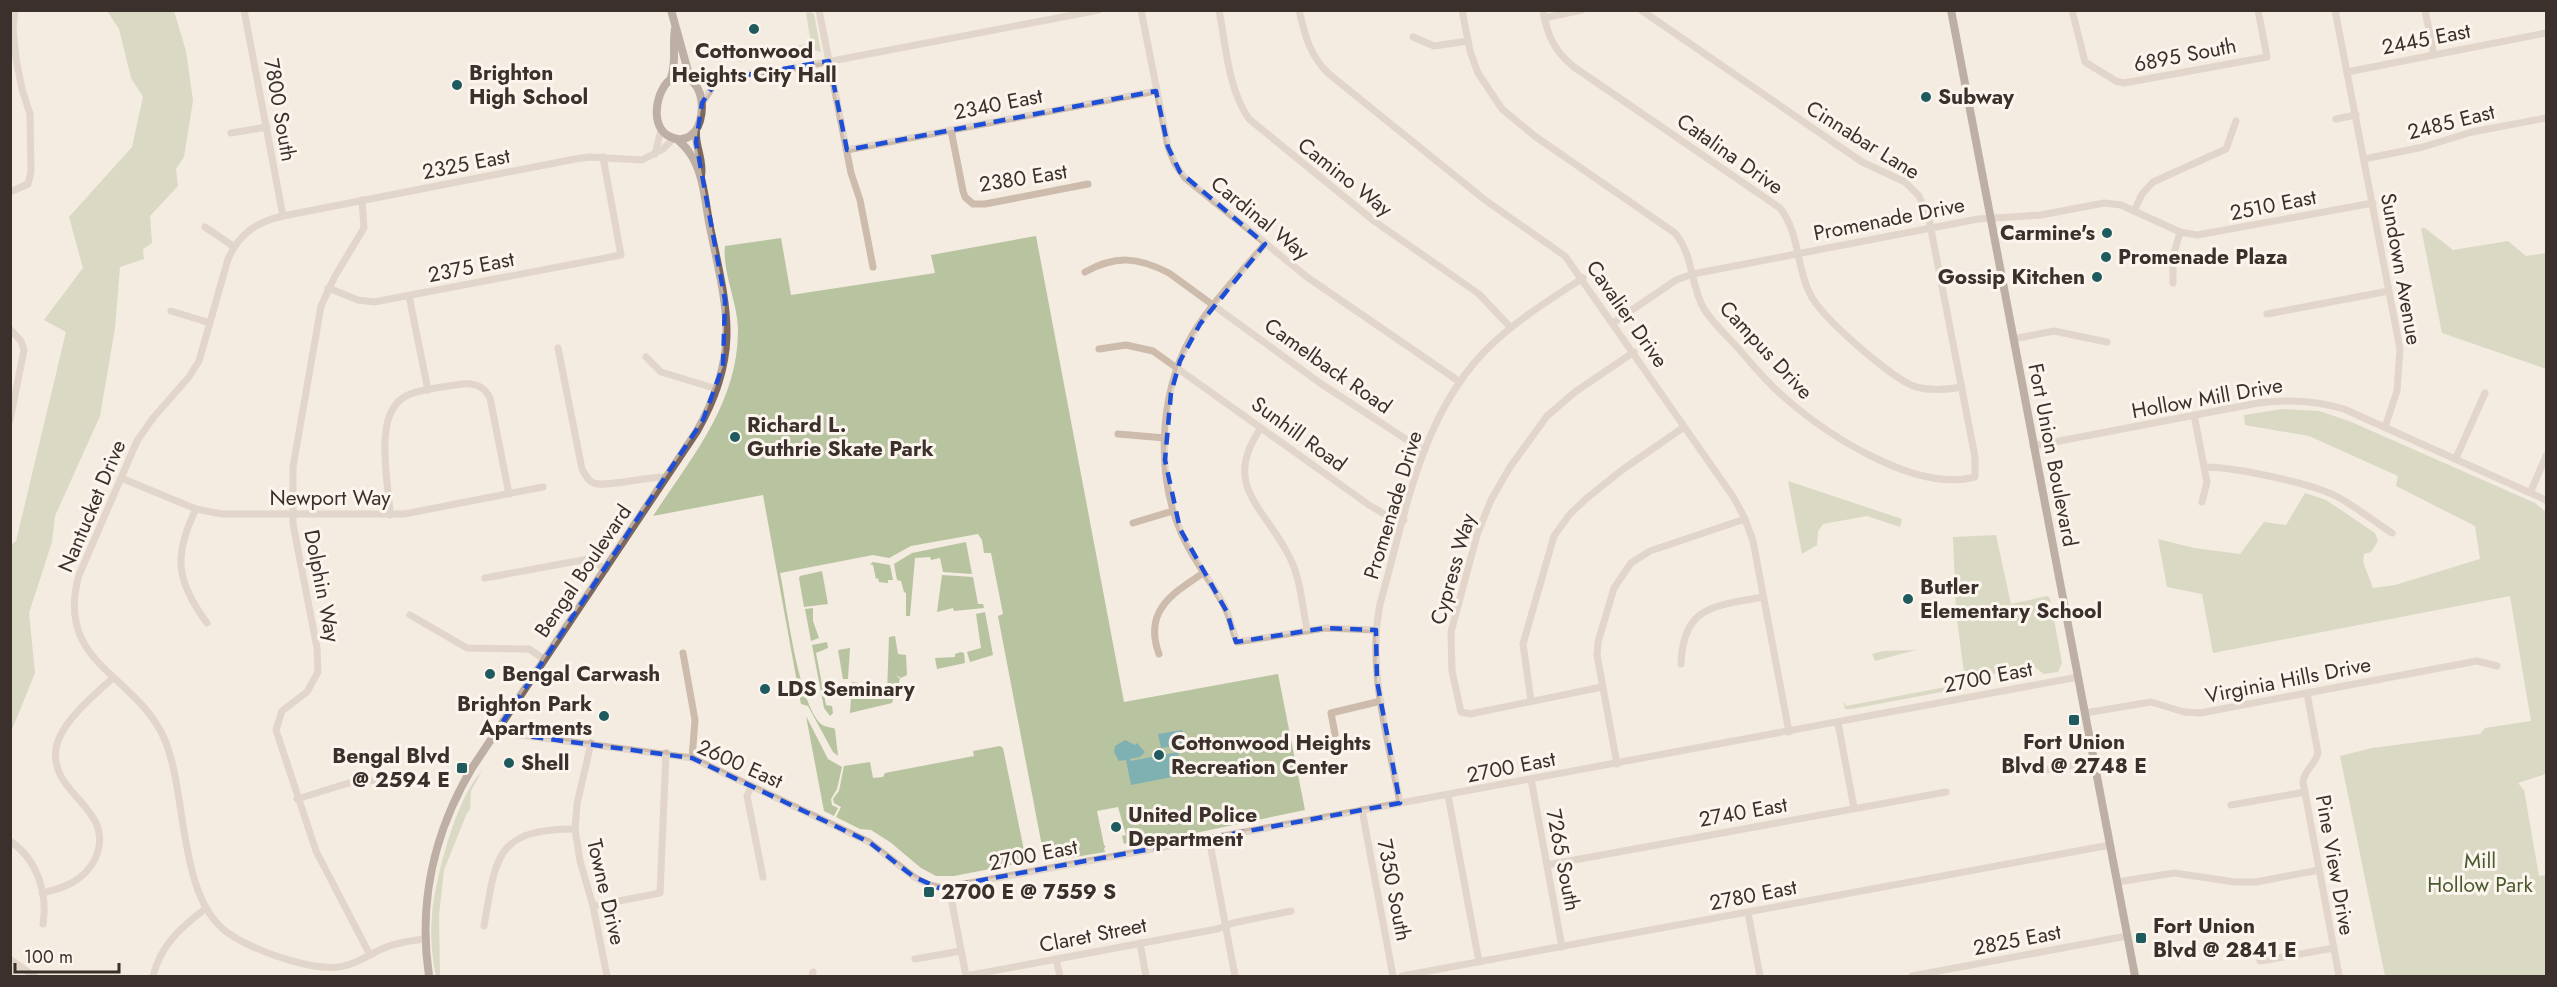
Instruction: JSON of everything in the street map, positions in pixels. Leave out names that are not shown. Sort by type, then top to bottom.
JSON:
[{"type":"main road","points":[[672,10],[675,29],[681,41],[691,79],[702,103],[701,121],[696,132],[686,137],[676,138],[661,130],[657,118],[663,86],[671,78],[683,75],[691,79]]},
{"type":"main road","name":"Fort Union Boulevard","points":[[1950,10],[2135,976]]},
{"type":"main road","points":[[671,78],[675,61],[672,42],[675,29]]},
{"type":"main road","name":"Bengal Boulevard","points":[[696,132],[702,168],[700,176]]},
{"type":"main road","name":"Bengal Boulevard","points":[[429,976],[424,939],[428,884],[440,836],[459,790],[700,426],[717,389],[727,342],[728,321],[700,176],[689,152],[676,138]]},
{"type":"street","points":[[10,192],[28,184],[31,172],[30,114],[16,59],[13,28],[15,10]]},
{"type":"street","name":"7800 South","points":[[244,10],[283,216]]},
{"type":"street","points":[[819,10],[873,267]]},
{"type":"street","points":[[691,79],[717,80],[730,76],[774,72],[1099,10]]},
{"type":"street","name":"Cardinal Way","points":[[1141,10],[1167,147],[1180,172],[1314,283],[1460,382]]},
{"type":"street","name":"Camino Way","points":[[1219,10],[1234,89],[1239,104],[1249,119],[1374,221],[1479,294],[1511,328]]},
{"type":"street","name":"Cavalier Drive","points":[[1299,10],[1306,43],[1320,66],[1485,200],[1556,248],[1571,262],[1734,498],[1753,542],[1789,732]]},
{"type":"street","name":"Campus Drive","points":[[1462,10],[1468,41],[1482,81],[1502,109],[1536,137],[1668,227],[1684,245],[1699,298],[1711,318],[1772,386],[1812,421],[1897,468],[1940,478],[1963,480],[1975,477]]},
{"type":"street","points":[[1543,14],[1582,10]]},
{"type":"street","name":"Cinnabar Lane","points":[[1641,10],[1862,162],[1911,187],[1924,205],[1931,228],[1962,387],[1975,457],[1975,477]]},
{"type":"street","name":"6895 South","points":[[2072,10],[2085,62],[2116,81],[2124,83],[2267,57],[2258,10]]},
{"type":"street","name":"Sundown Avenue","points":[[2335,10],[2390,291],[2401,364],[2397,392],[2385,427]]},
{"type":"street","points":[[2425,10],[2434,55]]},
{"type":"street","name":"Catalina Drive","points":[[1543,14],[1551,41],[1563,58],[1775,204],[1791,224],[1804,279],[1815,302],[1830,319],[1887,370],[1904,381],[1926,389],[1942,390],[1962,387]]},
{"type":"street","name":"2445 East","points":[[2347,72],[2547,33]]},
{"type":"street","points":[[1413,37],[1434,46],[1468,41]]},
{"type":"street","points":[[702,103],[717,80]]},
{"type":"street","name":"2340 East","points":[[847,150],[1156,91]]},
{"type":"street","points":[[2336,119],[2356,115]]},
{"type":"street","name":"2485 East","points":[[2364,159],[2424,147],[2472,132],[2547,118]]},
{"type":"street","points":[[2134,211],[2142,194],[2153,182],[2226,149],[2236,121]]},
{"type":"street","points":[[231,133],[267,127]]},
{"type":"street","points":[[655,154],[661,130]]},
{"type":"street","name":"2380 East","points":[[951,130],[965,197],[969,202],[978,205],[1088,184]]},
{"type":"street","name":"2325 East","points":[[283,216],[575,159],[603,157],[647,159],[676,138]]},
{"type":"street","name":"2375 East","points":[[328,288],[366,302],[409,296],[621,255],[603,157]]},
{"type":"street","name":"Dolphin Way","points":[[362,201],[364,228],[328,288],[318,318],[294,451],[292,515],[319,660],[314,683],[307,692],[282,711],[276,730],[316,851],[370,955]]},
{"type":"street","name":"Promenade Drive","points":[[1613,322],[1676,280],[1693,274],[1990,217],[2041,214],[2104,203],[2121,205],[2180,232]]},
{"type":"street","name":"2510 East","points":[[2180,232],[2188,235],[2206,234],[2373,203]]},
{"type":"street","name":"Nantucket Drive","points":[[283,216],[255,225],[233,246],[199,361],[189,377],[144,429],[79,575],[74,592],[73,610],[76,627],[83,644],[154,721],[168,749],[196,888],[206,909],[227,932],[299,964],[320,969],[347,966],[393,944],[424,939]]},
{"type":"street","points":[[205,227],[233,246]]},
{"type":"street","points":[[2173,283],[2173,257],[2180,232]]},
{"type":"street","points":[[1265,244],[1192,336],[1178,369],[1171,393],[1165,438],[1166,474],[1173,511],[1186,542],[1227,612],[1238,642],[1307,629],[1333,627],[1376,630]]},
{"type":"street","name":"Camelback Road","points":[[1085,272],[1102,262],[1118,260],[1148,263],[1169,273],[1320,382],[1424,451]]},
{"type":"street","name":"Promenade Drive","points":[[1400,803],[1376,669],[1376,630],[1380,604],[1424,451],[1437,418],[1460,382],[1483,353],[1511,328],[1583,278]]},
{"type":"street","points":[[2267,314],[2390,291]]},
{"type":"street","points":[[409,296],[428,390]]},
{"type":"street","points":[[171,311],[210,322]]},
{"type":"street","points":[[10,329],[21,341],[24,350],[10,420]]},
{"type":"street","points":[[2013,339],[2054,331],[2107,342]]},
{"type":"street","name":"Sunhill Road","points":[[1099,349],[1126,345],[1153,351],[1369,505],[1388,516],[1404,520]]},
{"type":"street","points":[[558,348],[582,469],[589,480],[602,485],[647,477],[666,477]]},
{"type":"street","name":"Cypress Way","points":[[1602,687],[1470,714],[1461,712],[1457,702],[1450,660],[1451,632],[1477,535],[1497,489],[1547,416],[1568,397],[1634,352]]},
{"type":"street","points":[[646,357],[662,372],[717,389]]},
{"type":"street","points":[[390,515],[385,444],[387,419],[399,401],[408,394],[428,390],[470,383],[487,393],[492,405],[509,494]]},
{"type":"street","points":[[2456,458],[2485,393]]},
{"type":"street","name":"Hollow Mill Drive","points":[[2033,446],[2274,401],[2299,400],[2344,409],[2547,500]]},
{"type":"street","points":[[2194,416],[2206,482],[2202,501]]},
{"type":"street","points":[[1531,701],[1523,644],[1554,536],[1570,514],[1587,498],[1622,470],[1684,427]]},
{"type":"street","points":[[1261,428],[1245,456],[1245,478],[1251,496],[1292,560],[1307,629]]},
{"type":"street","points":[[1118,434],[1165,438]]},
{"type":"street","points":[[2531,491],[2547,456]]},
{"type":"street","points":[[2204,467],[2221,468],[2314,487],[2338,497],[2392,533]]},
{"type":"street","name":"Newport Way","points":[[121,478],[196,509],[222,514],[390,515],[419,512],[543,487]]},
{"type":"street","points":[[196,509],[184,537],[180,553],[180,570],[184,587],[207,623]]},
{"type":"street","points":[[1133,523],[1173,511]]},
{"type":"street","points":[[1617,764],[1597,654],[1614,588],[1628,567],[1650,551],[1745,519]]},
{"type":"street","points":[[485,578],[584,559],[591,560],[606,569]]},
{"type":"street","points":[[1159,654],[1154,633],[1162,606],[1173,593],[1203,573]]},
{"type":"street","points":[[1681,664],[1684,634],[1701,614],[1718,606],[1763,597]]},
{"type":"street","points":[[410,615],[467,648],[529,649],[544,659]]},
{"type":"street","points":[[683,652],[695,720],[692,758]]},
{"type":"street","name":"Virginia Hills Drive","points":[[2085,713],[2151,702],[2184,712],[2199,713],[2477,661],[2497,666]]},
{"type":"street","name":"2700 East","points":[[949,887],[2078,677]]},
{"type":"street","points":[[42,893],[64,887],[78,879],[92,864],[98,853],[99,829],[94,818],[61,778],[55,751],[63,728],[113,678]]},
{"type":"street","name":"Pine View Drive","points":[[2307,693],[2318,753],[2304,777],[2305,792],[2339,976]]},
{"type":"street","points":[[1335,734],[1331,713],[1381,701]]},
{"type":"street","points":[[1838,723],[1854,808]]},
{"type":"street","name":"2600 East","points":[[496,732],[692,758],[869,842],[922,882],[939,888],[949,887]]},
{"type":"street","name":"Towne Drive","points":[[591,743],[575,829],[580,861],[593,906],[607,976]]},
{"type":"street","points":[[593,906],[660,893],[666,753]]},
{"type":"street","points":[[2035,772],[2094,761]]},
{"type":"street","points":[[297,799],[352,782],[391,779]]},
{"type":"street","name":"7265 South","points":[[1531,779],[1562,947]]},
{"type":"street","points":[[751,786],[747,796],[763,877]]},
{"type":"street","name":"2740 East","points":[[1547,865],[1946,792]]},
{"type":"street","points":[[2231,805],[2305,792]]},
{"type":"street","points":[[1448,795],[1479,962]]},
{"type":"street","name":"7350 South","points":[[1362,810],[1393,976]]},
{"type":"street","points":[[484,926],[492,874],[502,853],[510,844],[531,832],[575,829]]},
{"type":"street","points":[[1209,838],[1235,976]]},
{"type":"street","points":[[10,841],[29,858],[35,868],[42,893],[43,924]]},
{"type":"street","name":"2780 East","points":[[1402,976],[2110,845]]},
{"type":"street","points":[[2117,882],[2174,873],[2235,882],[2256,882],[2319,870]]},
{"type":"street","points":[[949,887],[966,976]]},
{"type":"street","points":[[153,976],[163,949],[173,935],[206,909]]},
{"type":"street","name":"Claret Street","points":[[966,976],[1226,926],[1291,911]]},
{"type":"street","points":[[1748,913],[1760,976]]},
{"type":"street","name":"2825 East","points":[[1912,976],[2127,936]]},
{"type":"street","points":[[1140,943],[1146,976]]},
{"type":"street","points":[[2260,961],[2334,948]]},
{"type":"street","points":[[915,959],[961,951]]},
{"type":"street","points":[[10,959],[34,976]]},
{"type":"street","points":[[1056,959],[1060,976]]},
{"type":"street","points":[[10,974],[18,965]]},
{"type":"highlighted area","points":[[829,61],[847,150],[1156,91],[1168,147],[1180,172],[1265,244],[1200,324],[1180,361],[1171,393],[1165,460],[1180,529],[1227,612],[1236,642],[1325,628],[1376,630],[1377,681],[1400,803],[939,888],[914,877],[869,842],[692,758],[496,732],[703,420],[723,366],[725,300],[696,142],[702,103],[717,80]]},
{"type":"green space","points":[[107,11],[174,11],[186,51],[193,101],[184,157],[176,169],[178,186],[150,216],[152,243],[143,249],[144,259],[120,267],[115,328],[100,416],[55,516],[52,542],[29,613],[35,673],[11,732],[11,545],[16,541],[66,332],[44,320],[83,268],[69,217],[132,147],[143,97],[131,78],[119,29]]},
{"type":"green space","points":[[806,13],[814,14],[821,52],[809,49],[739,62],[738,58],[811,43]]},
{"type":"green space","points":[[2421,228],[2425,228],[2453,250],[2508,241],[2526,256],[2546,253],[2546,369],[2442,333]]},
{"type":"green space","points":[[1036,236],[1124,702],[1278,674],[1305,810],[1128,847],[1127,843],[1124,844],[1122,836],[1126,835],[1118,807],[1097,811],[1106,847],[1105,852],[1045,862],[998,616],[1003,614],[991,553],[984,553],[982,540],[978,534],[911,546],[889,558],[873,555],[780,573],[794,653],[806,696],[813,713],[821,724],[834,728],[838,756],[833,752],[808,706],[801,704],[763,495],[653,516],[710,428],[731,380],[738,328],[726,266],[725,246],[781,238],[791,295],[935,273],[931,255]]},
{"type":"green space","name":"Mill Hollow Park","points":[[2282,409],[2319,411],[2349,421],[2535,503],[2546,512],[2546,774],[2518,783],[2524,790],[2539,876],[2546,875],[2546,976],[2385,976],[2340,756],[2372,748],[2480,734],[2485,728],[2531,721],[2510,596],[2213,653],[2202,594],[2167,587],[2158,539],[2194,548],[2240,554],[2264,522],[2286,525],[2305,493],[2326,500],[2375,533],[2378,541],[2371,552],[2364,554],[2363,562],[2373,588],[2395,585],[2480,559],[2475,526],[2396,486],[2398,476],[2309,436],[2245,425],[2244,415]]},
{"type":"green space","points":[[1788,481],[1902,519],[1900,527],[1867,516],[1823,524],[1818,531],[1817,545],[1802,554]]},
{"type":"green space","points":[[1996,535],[2011,604],[2047,596],[2050,598],[2062,663],[2058,672],[2044,674],[2033,666],[1965,680],[1956,612],[1953,537]]},
{"type":"green space","points":[[966,542],[972,574],[943,572],[940,558],[931,560],[930,557],[915,558],[910,616],[906,616],[906,593],[901,581],[897,580],[894,564],[912,553]]},
{"type":"green space","points":[[873,562],[890,565],[893,580],[888,580],[888,583],[879,582],[878,578],[876,579],[873,565],[870,564]]},
{"type":"green space","points":[[822,571],[828,604],[804,607],[800,576]]},
{"type":"green space","points":[[942,575],[973,577],[978,604],[983,604],[984,608],[954,611],[953,608],[937,612]]},
{"type":"green space","points":[[813,608],[813,621],[819,638],[811,641],[805,609]]},
{"type":"green space","points":[[985,612],[993,655],[970,662],[967,652],[981,648],[976,614]]},
{"type":"green space","points":[[895,636],[898,654],[906,655],[907,675],[901,678],[896,675],[900,679],[892,703],[850,713],[852,682],[859,685],[854,686],[856,696],[868,696],[869,698],[876,697],[876,693],[887,693],[889,637]]},
{"type":"green space","points":[[827,642],[828,648],[816,653],[826,705],[832,706],[833,713],[830,716],[824,708],[812,645]]},
{"type":"green space","points":[[850,648],[848,679],[843,679],[838,650]]},
{"type":"green space","points":[[1916,650],[1875,661],[1872,654],[1883,651]]},
{"type":"green space","points":[[964,653],[965,663],[937,669],[935,658],[955,657],[955,654]]},
{"type":"green space","points":[[1952,680],[1953,690],[1851,709],[1845,709],[1843,701],[1846,706],[1951,686]]},
{"type":"green space","points":[[806,716],[828,759],[842,767],[837,789],[831,799],[832,805],[838,808],[834,816],[824,811]]},
{"type":"green space","points":[[1000,746],[1003,748],[1025,855],[1020,863],[954,876],[936,876],[921,868],[890,842],[871,830],[860,829],[836,817],[841,807],[834,803],[833,799],[839,791],[844,766],[870,762],[873,778],[883,777],[885,773],[974,756],[973,751]]},
{"type":"green space","points":[[482,771],[471,791],[470,810],[444,870],[439,915],[440,976],[436,976],[431,931],[437,882],[456,819],[473,783]]},
{"type":"water","points":[[1182,730],[1184,744],[1161,748],[1158,734]]},
{"type":"water","points":[[1125,740],[1135,745],[1137,743],[1145,752],[1130,761],[1178,752],[1182,775],[1131,785],[1126,760],[1119,761],[1114,752],[1115,746]]},
{"type":"place","name":"Cottonwood Heights City Hall","points":[[754,29]]},
{"type":"place","name":"Brighton High School","points":[[457,85]]},
{"type":"place","name":"Subway","points":[[1926,97]]},
{"type":"place","name":"Carmine's","points":[[2107,233]]},
{"type":"place","name":"Promenade Plaza","points":[[2106,257]]},
{"type":"place","name":"Gossip Kitchen","points":[[2097,277]]},
{"type":"place","name":"Richard L. Guthrie Skate Park","points":[[735,437]]},
{"type":"place","name":"Butler Elementary School","points":[[1908,599]]},
{"type":"place","name":"Bengal Carwash","points":[[490,674]]},
{"type":"place","name":"LDS Seminary","points":[[765,689]]},
{"type":"place","name":"Brighton Park Apartments","points":[[604,716]]},
{"type":"place","name":"Fort Union Blvd @ 2748 E","points":[[2074,720]]},
{"type":"place","name":"Cottonwood Heights Recreation Center","points":[[1159,755]]},
{"type":"place","name":"Shell","points":[[509,763]]},
{"type":"place","name":"Bengal Blvd @ 2594 E","points":[[462,768]]},
{"type":"place","name":"United Police Department","points":[[1116,827]]},
{"type":"place","name":"2700 E @ 7559 S","points":[[929,892]]},
{"type":"place","name":"Fort Union Blvd @ 2841 E","points":[[2141,938]]}]
